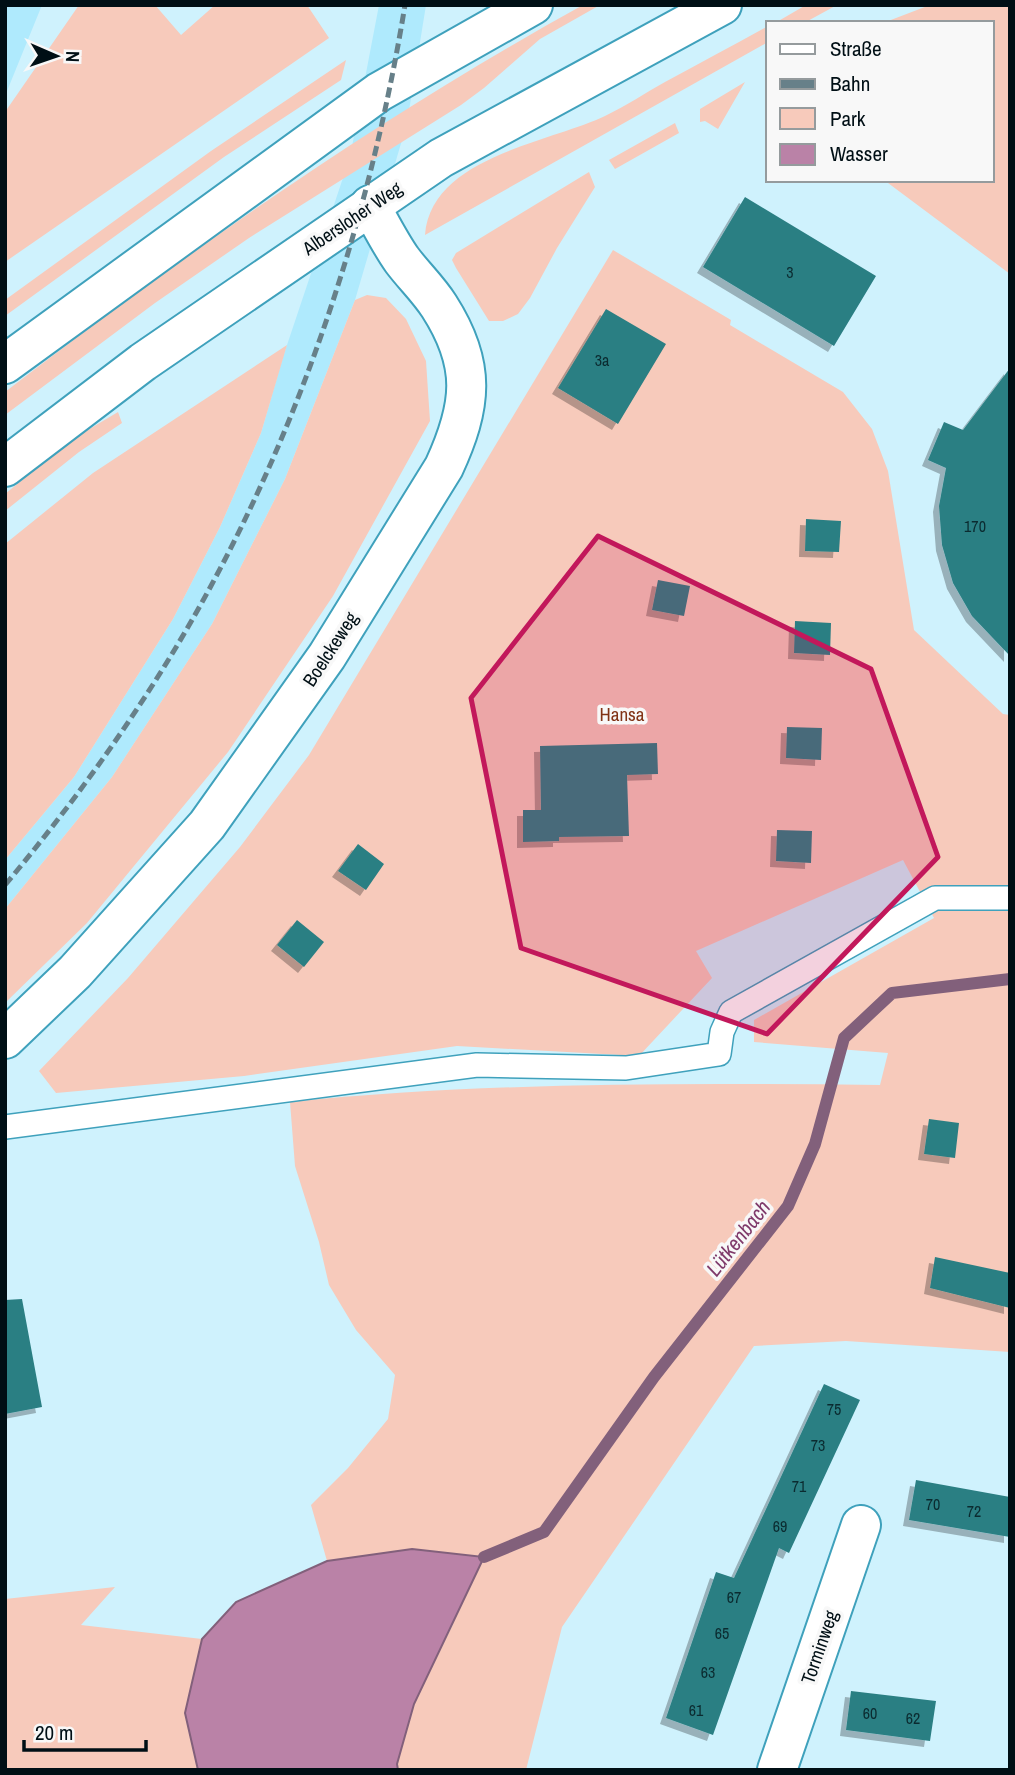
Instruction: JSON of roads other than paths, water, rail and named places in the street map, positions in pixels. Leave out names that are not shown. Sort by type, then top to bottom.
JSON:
[{"type":"main road","points":[[5,364],[379,92],[533,5]]},
{"type":"main road","name":"Albersloher Weg","points":[[5,467],[143,362],[441,158],[722,5]]},
{"type":"main road","name":"Boelckeweg","points":[[5,1039],[75,972],[207,825],[327,656],[444,467],[459,435],[467,403],[465,365],[453,332],[440,307],[402,261],[370,205]]},
{"type":"main road","name":"Torminweg","points":[[777,1770],[861,1525]]},
{"type":"lane","points":[[5,1127],[477,1065],[626,1069],[719,1054],[722,1032],[731,1012],[935,898],[1010,898]]},
{"type":"water","points":[[412,1549],[484,1557],[414,1704],[397,1764],[398,1770],[198,1770],[185,1713],[202,1639],[236,1602],[327,1561]]},
{"type":"waterway","name":"Lütkenbach","points":[[484,1557],[544,1532],[654,1377],[788,1206],[815,1144],[844,1038],[892,993],[1010,979]]},
{"type":"railway","points":[[5,885],[48,833],[146,696],[208,591],[249,512],[285,431],[345,264],[389,92],[405,5]]},
{"type":"park label","name":"Hansa","points":[[622,714]]}]
